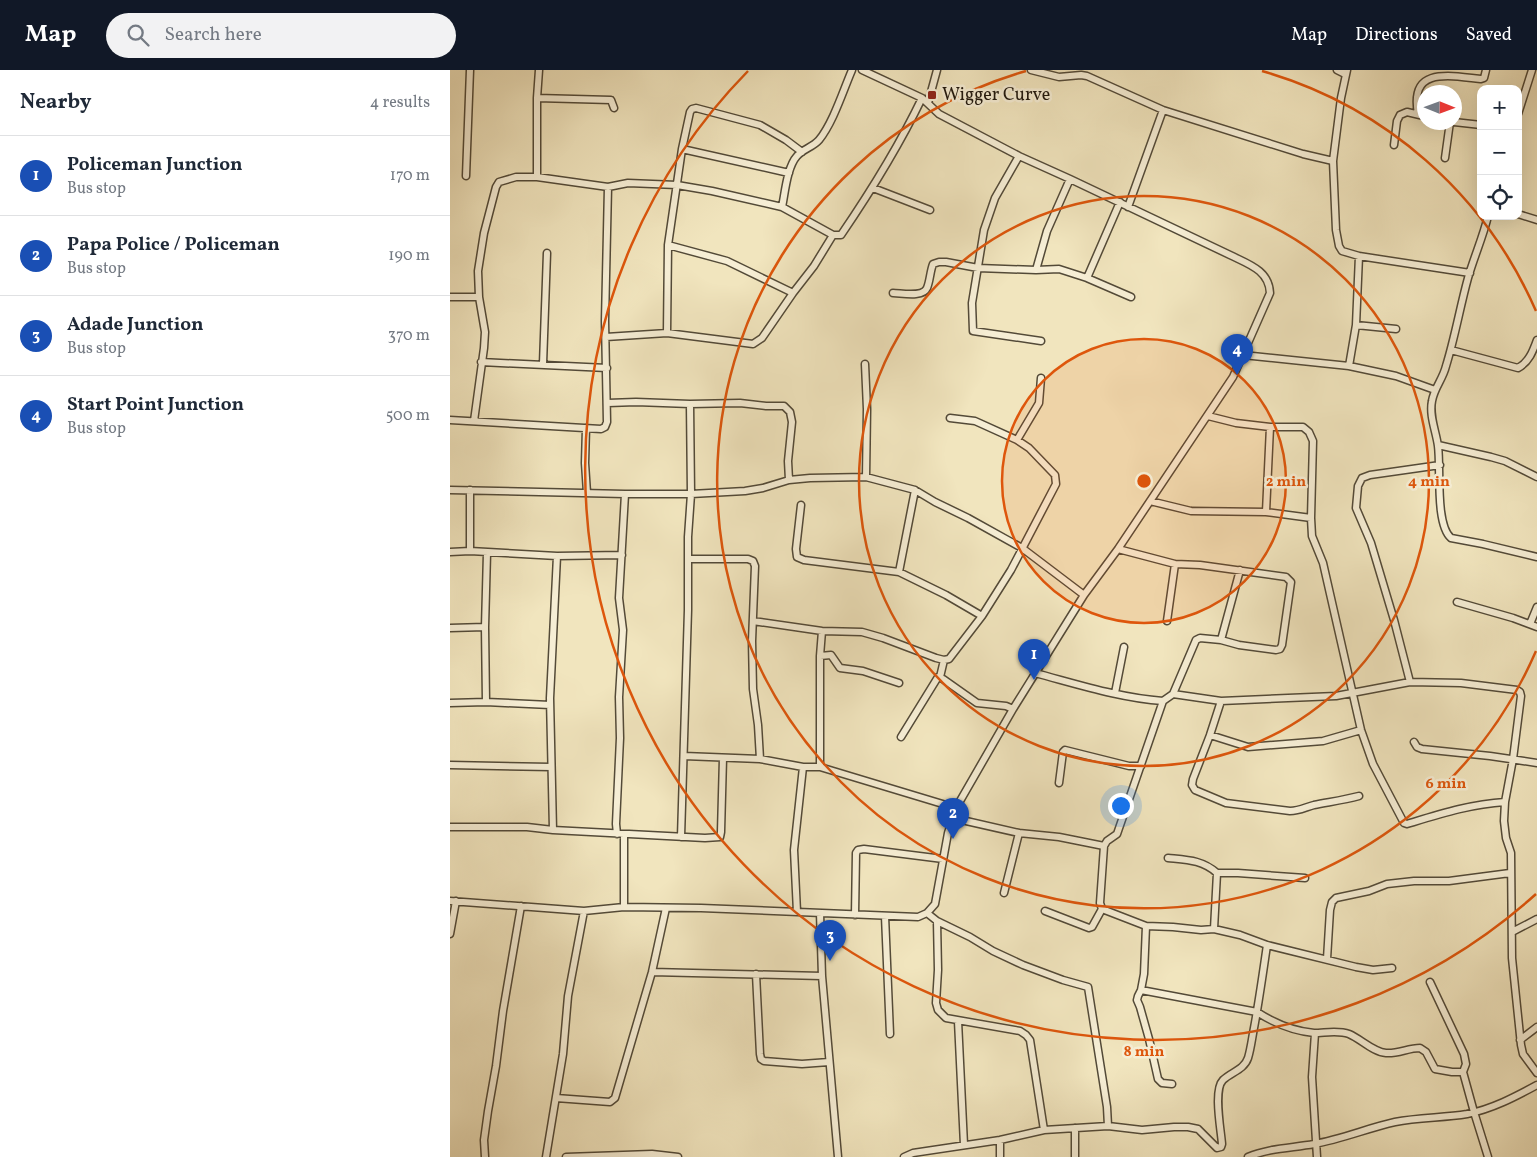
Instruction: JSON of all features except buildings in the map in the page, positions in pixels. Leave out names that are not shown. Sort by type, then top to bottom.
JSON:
[{"type":"street","points":[[466,176],[470,70]]},
{"type":"street","points":[[537,177],[539,70]]},
{"type":"street","points":[[782,207],[789,173],[796,157],[818,142],[826,129],[852,70]]},
{"type":"street","points":[[450,934],[453,901],[584,911],[624,907],[918,917],[927,913],[934,904],[956,808],[1013,709],[1084,595],[1118,549],[1208,416],[1243,355],[1270,293],[1270,283],[1266,276],[1230,255],[1019,156],[939,114],[922,98],[863,70]]},
{"type":"street","points":[[928,104],[937,70]]},
{"type":"street","points":[[1031,70],[1059,77],[1087,76],[1163,110],[1303,154],[1333,161]]},
{"type":"street","points":[[1337,70],[1346,72],[1333,161],[1336,230],[1339,246],[1342,251],[1359,256],[1470,273]]},
{"type":"street","points":[[1417,85],[1424,74],[1443,70],[1481,79],[1484,78],[1486,70]]},
{"type":"street","points":[[1522,101],[1532,70]]},
{"type":"street","points":[[537,98],[611,100],[614,108]]},
{"type":"street","points":[[474,421],[484,348],[478,271],[484,233],[499,182],[516,177],[537,177],[608,187],[628,183],[677,185],[782,207],[833,236],[841,235],[873,188],[908,128],[922,98]]},
{"type":"street","points":[[667,333],[668,245],[682,149],[692,109],[696,108],[760,125],[802,152]]},
{"type":"street","points":[[1128,207],[1163,110]]},
{"type":"street","points":[[1394,145],[1397,121],[1400,115],[1407,112],[1417,114]]},
{"type":"street","points":[[1462,123],[1477,125]]},
{"type":"street","points":[[1445,158],[1449,130]]},
{"type":"street","points":[[682,149],[789,173]]},
{"type":"street","points":[[1019,156],[995,198],[984,230],[972,303],[973,331],[1041,341]]},
{"type":"street","points":[[1036,270],[1048,230],[1070,179]]},
{"type":"street","points":[[450,420],[601,429],[605,427],[608,422],[606,337],[608,187]]},
{"type":"street","points":[[873,188],[930,210]]},
{"type":"street","points":[[1087,278],[1120,202]]},
{"type":"street","points":[[1522,215],[1537,220]]},
{"type":"street","points":[[1487,220],[1470,273],[1451,350],[1431,402],[1440,465],[1440,507],[1445,530],[1451,538],[1537,557]]},
{"type":"street","points":[[606,337],[667,333],[753,344],[762,338],[814,266],[833,236]]},
{"type":"street","points":[[668,245],[728,261],[793,293]]},
{"type":"street","points":[[543,364],[547,253]]},
{"type":"street","points":[[1348,366],[1356,325],[1359,256]]},
{"type":"street","points":[[893,293],[916,294],[924,292],[927,289],[933,264],[946,262],[978,268],[1059,269],[1087,278],[1131,297]]},
{"type":"street","points":[[450,298],[479,297]]},
{"type":"street","points":[[1356,325],[1396,329]]},
{"type":"street","points":[[1451,350],[1515,367],[1521,366],[1534,357],[1537,340]]},
{"type":"street","points":[[1243,355],[1348,366],[1396,376],[1435,390]]},
{"type":"street","points":[[481,362],[607,368]]},
{"type":"street","points":[[865,364],[867,409],[866,477]]},
{"type":"street","points":[[1017,440],[1039,403],[1041,378]]},
{"type":"street","points":[[608,403],[740,403],[784,406],[790,412],[792,422],[788,461],[790,480]]},
{"type":"street","points":[[682,837],[691,494],[690,404]]},
{"type":"street","points":[[1208,416],[1236,424],[1303,427],[1310,432],[1313,441],[1312,536],[1323,563],[1361,730],[1373,764],[1406,824],[1478,805],[1505,802]]},
{"type":"street","points":[[753,621],[822,631],[862,632],[944,660],[949,659],[982,616],[1022,548],[1056,484],[1054,476],[1029,448],[1017,440],[975,421],[950,418]]},
{"type":"street","points":[[1266,512],[1270,427]]},
{"type":"street","points":[[586,428],[585,463],[587,493]]},
{"type":"street","points":[[1438,445],[1505,461],[1537,477]]},
{"type":"street","points":[[1410,682],[1371,543],[1356,508],[1358,486],[1362,478],[1370,475],[1440,465]]},
{"type":"street","points":[[450,490],[691,494],[744,491],[790,480],[810,478],[866,477],[915,490],[934,502],[968,518],[1022,548],[1084,595]]},
{"type":"street","points":[[470,490],[470,551]]},
{"type":"street","points":[[899,572],[915,490]]},
{"type":"street","points":[[624,907],[621,834],[616,824],[620,738],[619,697],[623,630],[619,598],[625,494]]},
{"type":"street","points":[[1150,501],[1191,511],[1266,512],[1311,518]]},
{"type":"street","points":[[801,505],[796,549],[797,557],[804,560],[899,572],[946,595],[982,616]]},
{"type":"street","points":[[1045,912],[1089,928],[1092,927],[1102,909],[1100,904],[1104,846],[1107,841],[1118,834],[1163,701],[1173,694],[1196,640],[1200,638],[1221,640],[1239,645],[1276,650],[1280,649],[1282,645],[1290,582],[1286,576],[1200,565],[1175,564],[1118,549]]},
{"type":"street","points":[[450,552],[470,551],[557,556],[622,555]]},
{"type":"street","points":[[486,702],[487,552]]},
{"type":"street","points":[[553,830],[550,704],[557,556]]},
{"type":"street","points":[[688,558],[748,559],[753,561],[755,566],[752,641],[753,689],[760,759]]},
{"type":"street","points":[[1167,621],[1175,564]]},
{"type":"street","points":[[1221,640],[1240,570]]},
{"type":"street","points":[[1457,602],[1537,627]]},
{"type":"street","points":[[1530,624],[1537,606]]},
{"type":"street","points":[[450,628],[485,627]]},
{"type":"street","points":[[820,767],[820,656],[822,631]]},
{"type":"street","points":[[1115,693],[1124,647]]},
{"type":"street","points":[[820,656],[831,656],[840,668],[844,670],[863,671],[899,684]]},
{"type":"street","points":[[901,737],[938,677],[940,677],[944,660]]},
{"type":"street","points":[[1035,673],[1115,693],[1163,701]]},
{"type":"street","points":[[940,677],[977,703],[1006,706],[1013,709]]},
{"type":"street","points":[[1173,694],[1221,701],[1336,696],[1410,682],[1461,683],[1517,690],[1520,692],[1513,759],[1505,802],[1504,830],[1510,853],[1512,958],[1520,1040],[1523,1054],[1537,1073]]},
{"type":"street","points":[[1221,701],[1193,779],[1192,785],[1195,790],[1226,802],[1290,811],[1359,796]]},
{"type":"street","points":[[450,703],[550,704]]},
{"type":"street","points":[[1210,735],[1248,747],[1323,741],[1361,730]]},
{"type":"street","points":[[1414,742],[1417,747],[1422,749],[1537,763]]},
{"type":"street","points":[[1059,783],[1063,752],[1065,750],[1129,766],[1141,766]]},
{"type":"street","points":[[684,756],[760,759],[803,767],[820,767],[956,808]]},
{"type":"street","points":[[450,827],[527,827],[621,834],[720,837],[723,758]]},
{"type":"street","points":[[450,765],[551,767]]},
{"type":"street","points":[[797,912],[794,850],[803,767]]},
{"type":"street","points":[[953,818],[1019,833],[1059,837],[1104,846]]},
{"type":"street","points":[[1004,892],[1019,833]]},
{"type":"street","points":[[855,915],[856,853],[858,850],[864,849],[943,859]]},
{"type":"street","points":[[1168,858],[1208,865],[1218,873],[1305,878]]},
{"type":"street","points":[[1328,959],[1330,910],[1332,902],[1336,898],[1369,891],[1388,884],[1414,881],[1449,881],[1510,872]]},
{"type":"street","points":[[1214,929],[1218,873]]},
{"type":"street","points":[[485,1157],[484,1140],[488,1111],[521,906]]},
{"type":"street","points":[[556,1098],[610,1102],[615,1098],[652,972],[666,908]]},
{"type":"street","points":[[1102,909],[1146,926],[1173,926],[1200,930],[1214,929],[1240,935],[1267,945],[1356,967],[1373,970],[1392,968]]},
{"type":"street","points":[[551,1157],[546,1157],[563,1054],[568,996],[584,911]]},
{"type":"street","points":[[820,913],[822,976],[838,1157]]},
{"type":"street","points":[[927,913],[937,921],[1023,965],[1088,987],[1107,1107],[1108,1126]]},
{"type":"street","points":[[886,916],[890,1034]]},
{"type":"street","points":[[1512,932],[1537,919]]},
{"type":"street","points":[[937,921],[938,970],[936,1003],[938,1010],[946,1018],[1020,1031],[1026,1035],[1030,1040],[1044,1130]]},
{"type":"street","points":[[1146,926],[1144,974],[1137,1000],[1149,1039],[1158,1079],[1162,1083],[1172,1084]]},
{"type":"street","points":[[904,1157],[913,1153],[1000,1140],[1044,1130],[1108,1126],[1142,1130],[1188,1127],[1198,1129],[1212,1144],[1217,1148],[1221,1148],[1218,1088],[1222,1080],[1246,1063],[1257,1012],[1267,945]]},
{"type":"street","points":[[652,972],[822,976]]},
{"type":"street","points":[[756,974],[761,1059],[764,1061],[794,1064],[829,1062]]},
{"type":"street","points":[[1430,982],[1464,1054],[1466,1064],[1463,1072],[1488,1157]]},
{"type":"street","points":[[1141,990],[1257,1012],[1272,1022],[1302,1031],[1347,1033],[1385,1053],[1398,1053],[1412,1048],[1420,1048],[1426,1052],[1436,1069],[1446,1072],[1463,1072]]},
{"type":"street","points":[[958,1021],[964,1146]]},
{"type":"street","points":[[1520,1040],[1537,1027]]},
{"type":"street","points":[[1315,1033],[1312,1077],[1317,1157]]},
{"type":"street","points":[[1248,1157],[1260,1152],[1316,1144],[1410,1119],[1474,1112],[1506,1101],[1537,1085]]},
{"type":"street","points":[[1075,1128],[1075,1157]]},
{"type":"street","points":[[1000,1140],[1000,1157]]},
{"type":"street","points":[[566,1157],[652,1154],[678,1157]]},
{"type":"place","name":"Wigger Curve","points":[[932,95]]},
{"type":"place","name":"Start Point Junction","points":[[1237,375]]},
{"type":"place","name":"Policeman Junction","points":[[1034,680]]},
{"type":"place","name":"Papa Police / Policeman","points":[[953,839]]},
{"type":"place","name":"Adade Junction","points":[[830,961]]}]
